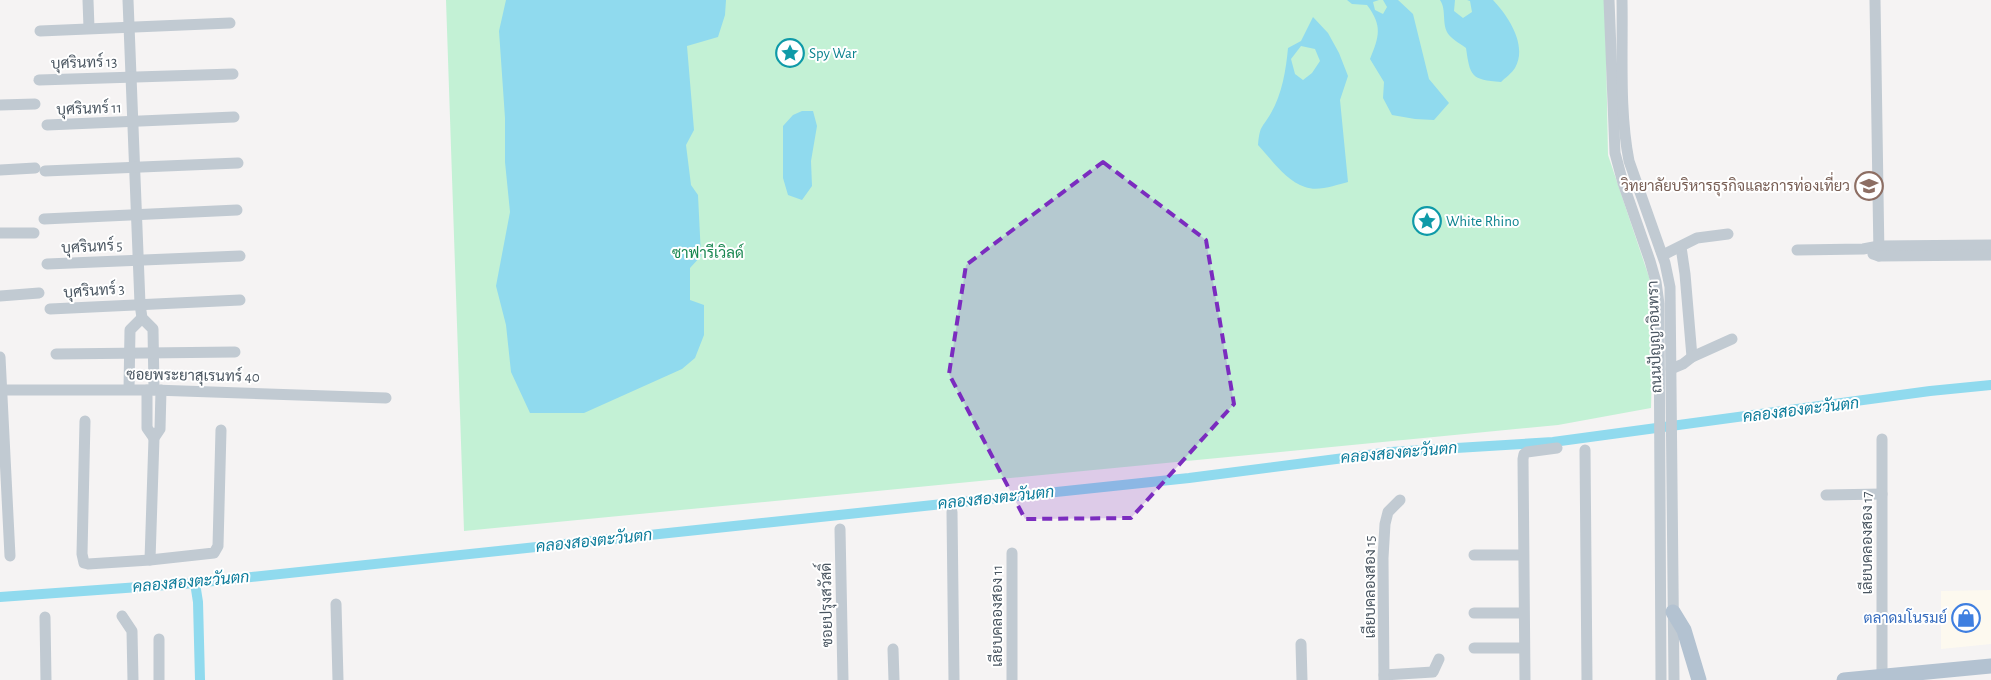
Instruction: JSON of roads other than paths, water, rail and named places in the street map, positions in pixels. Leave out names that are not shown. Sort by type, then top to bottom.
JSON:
[{"type":"main road","points":[[1673,612],[1684,630],[1699,680]]},
{"type":"main road","points":[[1844,680],[1991,666]]},
{"type":"street","points":[[88,0],[89,28]]},
{"type":"street","points":[[128,0],[140,304],[142,318],[154,329],[154,390],[160,429],[154,438],[150,560]]},
{"type":"street","name":"ถนนปัญญาอินทรา","points":[[1609,0],[1615,153],[1656,282],[1659,304],[1661,680]]},
{"type":"street","name":"ถนนปัญญาอินทรา","points":[[1622,0],[1627,150],[1629,161],[1663,255],[1670,286],[1674,680]]},
{"type":"street","points":[[1875,0],[1879,251]]},
{"type":"street","points":[[40,31],[128,26],[230,24]]},
{"type":"street","name":"บุศรินทร์ 13","points":[[39,80],[233,74]]},
{"type":"street","points":[[0,105],[35,104]]},
{"type":"street","name":"บุศรินทร์ 11","points":[[47,125],[234,117]]},
{"type":"street","points":[[0,170],[238,164]]},
{"type":"street","points":[[44,219],[237,210]]},
{"type":"street","points":[[0,233],[34,233]]},
{"type":"street","points":[[1663,255],[1696,238],[1728,234]]},
{"type":"street","points":[[1879,251],[1991,245]]},
{"type":"street","points":[[1681,247],[1688,301],[1692,357]]},
{"type":"street","points":[[1797,250],[1863,249],[1991,255]]},
{"type":"street","name":"บุศรินทร์ 5","points":[[47,264],[240,256]]},
{"type":"street","points":[[0,296],[39,293]]},
{"type":"street","name":"บุศรินทร์ 3","points":[[50,309],[240,300]]},
{"type":"street","points":[[129,389],[130,330],[142,318]]},
{"type":"street","points":[[1671,369],[1683,364],[1692,357],[1732,339]]},
{"type":"street","points":[[56,354],[235,352]]},
{"type":"street","points":[[0,357],[10,556]]},
{"type":"street","name":"ซอยพระยาสุเรนทร์ 40","points":[[1,390],[129,389],[386,398]]},
{"type":"street","points":[[85,421],[82,554],[84,563],[92,564],[210,554],[217,549],[221,430]]},
{"type":"street","points":[[1659,422],[1672,422]]},
{"type":"street","name":"เลียบคลองสอง 17","points":[[1882,439],[1882,676]]},
{"type":"street","points":[[1524,680],[1524,454],[1557,448]]},
{"type":"street","points":[[1584,450],[1587,680]]},
{"type":"street","points":[[1826,495],[1882,494]]},
{"type":"street","name":"เลียบคลองสอง 15","points":[[1384,678],[1383,558],[1385,524],[1388,512],[1400,500]]},
{"type":"street","points":[[952,512],[954,680]]},
{"type":"street","name":"ซอยปรุงสวัสดิ์","points":[[840,530],[843,680]]},
{"type":"street","name":"เลียบคลองสอง 11","points":[[1012,553],[1012,680]]},
{"type":"street","points":[[1474,555],[1523,555]]},
{"type":"street","points":[[336,604],[338,680]]},
{"type":"street","points":[[1474,613],[1523,613]]},
{"type":"street","points":[[46,616],[46,680]]},
{"type":"street","points":[[122,616],[129,623],[132,630],[133,680]]},
{"type":"street","points":[[1882,619],[1912,618]]},
{"type":"street","points":[[159,680],[160,639]]},
{"type":"street","points":[[1301,644],[1302,680]]},
{"type":"street","points":[[1474,648],[1524,648]]},
{"type":"street","points":[[893,649],[894,680]]},
{"type":"street","points":[[1384,678],[1433,672],[1439,659]]},
{"type":"water","points":[[506,0],[726,0],[725,15],[718,37],[687,46],[694,130],[686,145],[691,185],[698,195],[701,256],[690,268],[690,300],[704,305],[704,335],[695,358],[682,369],[584,413],[530,413],[511,372],[506,325],[496,286],[510,212],[505,162],[505,118],[499,31]]},
{"type":"water","points":[[1347,0],[1379,0],[1373,2],[1375,10],[1383,14],[1387,7],[1383,0],[1398,0],[1413,14],[1429,79],[1449,103],[1434,120],[1392,115],[1383,98],[1384,82],[1370,59],[1378,32],[1375,19],[1367,5],[1352,4]]},
{"type":"water","points":[[1440,0],[1455,0],[1454,11],[1463,18],[1472,12],[1470,1],[1467,0],[1493,0],[1505,14],[1515,31],[1519,50],[1515,68],[1501,82],[1483,80],[1471,71],[1466,48],[1453,39],[1447,31]]},
{"type":"water","points":[[1313,17],[1328,33],[1339,53],[1348,76],[1340,100],[1348,182],[1316,189],[1305,187],[1291,180],[1258,145],[1261,130],[1275,106],[1281,90],[1288,48],[1301,41]],"holes":[[[1301,46],[1315,49],[1320,61],[1312,73],[1303,80],[1295,74],[1291,59]]]},
{"type":"water","points":[[802,111],[813,111],[817,126],[811,161],[812,186],[802,200],[788,195],[783,178],[783,126],[793,115]]},
{"type":"waterway","name":"คลองสองตะวันตก","points":[[0,597],[195,583],[1189,478],[1391,452],[1553,442],[1930,391],[1991,385]]},
{"type":"waterway","points":[[195,583],[198,602],[200,680]]},
{"type":"place","name":"Spy War","points":[[790,53]]},
{"type":"place","name":"วิทยาลัยบริหารธุรกิจและการท่องเที่ยว","points":[[1869,186]]},
{"type":"place","name":"White Rhino","points":[[1427,221]]},
{"type":"place","name":"ตลาดมโนรมย์","points":[[1966,618]]},
{"type":"park label","name":"ซาฟารีเวิลด์","points":[[708,253]]}]
